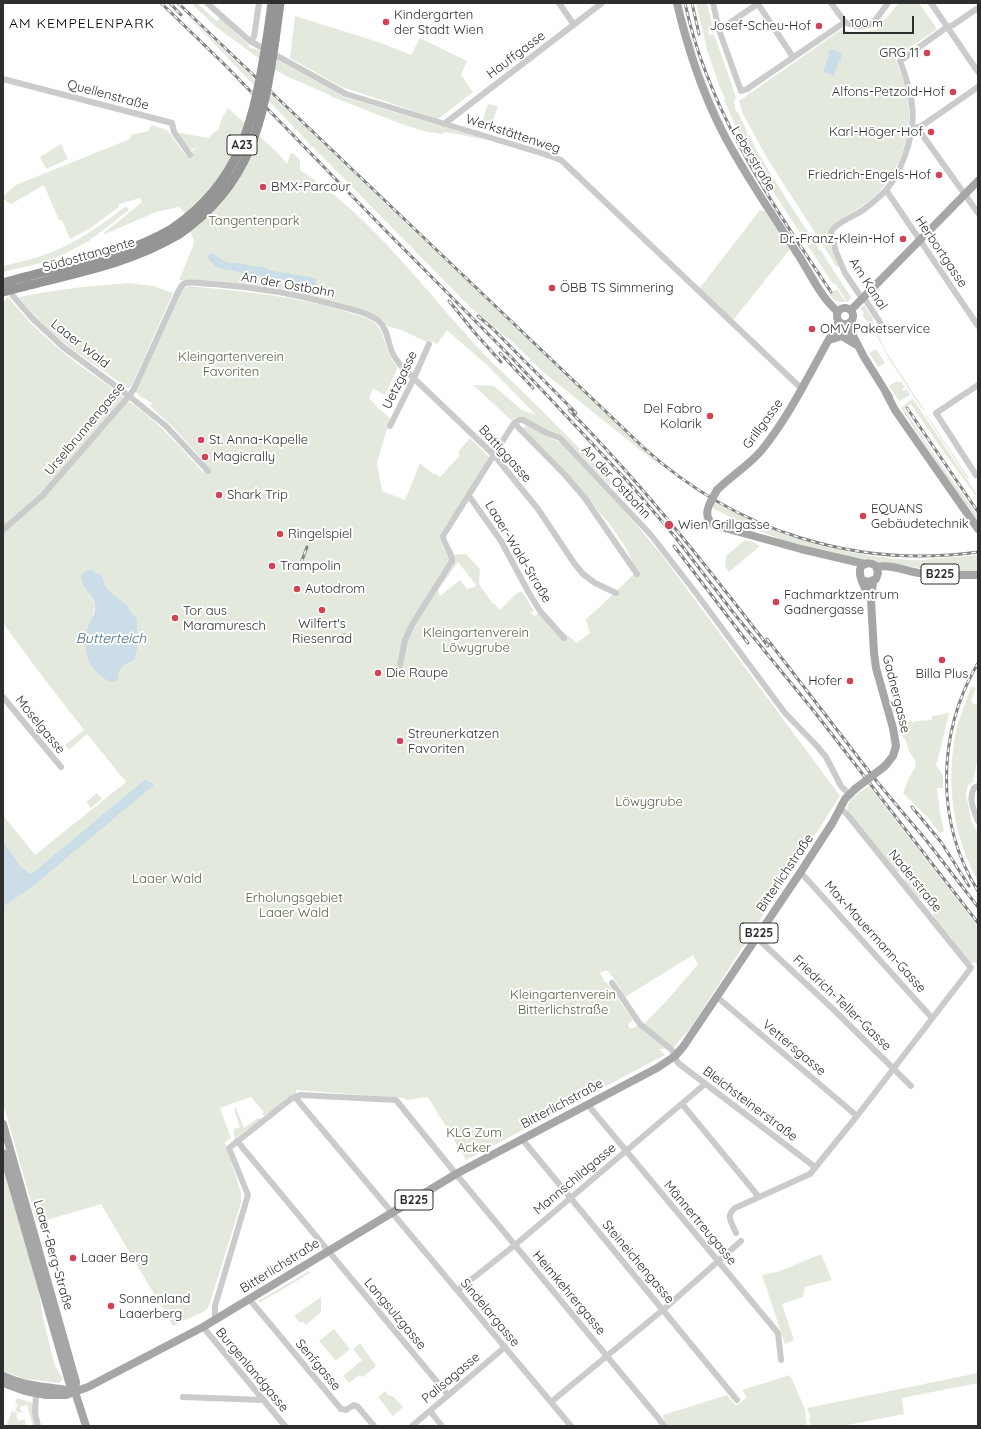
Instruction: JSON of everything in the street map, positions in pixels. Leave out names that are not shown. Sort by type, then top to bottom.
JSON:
[{"type":"highway","name":"A23","points":[[176,231],[214,192],[227,174],[239,151],[249,127],[256,99],[272,3]]},
{"type":"highway","name":"A23","points":[[176,231],[202,217],[221,198],[235,178],[248,155],[257,130],[265,100],[280,3]]},
{"type":"highway","name":"Südosttangente","points":[[3,282],[109,256],[176,231]]},
{"type":"highway","name":"Südosttangente","points":[[3,292],[93,270],[128,259],[156,248],[176,231]]},
{"type":"main road","name":"Leberstraße","points":[[677,3],[702,85],[721,129],[743,169],[827,302],[838,312]]},
{"type":"main road","name":"Grillgasse","points":[[846,560],[720,528],[710,522],[707,517],[707,509],[717,490],[760,452],[776,430],[802,389],[829,340],[843,323],[850,322],[853,317],[851,310],[978,181]]},
{"type":"main road","points":[[851,310],[844,308],[838,312],[837,317],[843,323],[906,427],[978,529]]},
{"type":"main road","points":[[829,340],[842,336],[856,345]]},
{"type":"main road","points":[[846,560],[865,564]]},
{"type":"main road","points":[[846,560],[859,571],[865,564]]},
{"type":"main road","name":"B225","points":[[865,564],[871,564],[877,571],[877,579],[873,582]]},
{"type":"main road","name":"B225","points":[[877,571],[889,566],[919,573],[978,575]]},
{"type":"main road","name":"B225","points":[[859,571],[862,580]]},
{"type":"main road","points":[[862,580],[873,582]]},
{"type":"main road","name":"Gadnergasse","points":[[862,580],[871,600]]},
{"type":"main road","name":"Gadnergasse","points":[[852,791],[885,766],[893,756],[896,746],[893,728],[876,668],[871,600],[873,582]]},
{"type":"main road","name":"Bitterlichstraße","points":[[75,1392],[88,1388],[203,1327],[250,1300],[326,1249],[393,1213],[456,1174],[657,1068],[675,1056],[683,1047],[800,873],[841,809],[845,799],[852,791]]},
{"type":"main road","name":"Laaer-Berg-Straße","points":[[3,1124],[76,1382],[75,1392]]},
{"type":"main road","name":"Laaer-Berg-Straße","points":[[3,1153],[69,1382],[75,1392],[86,1426]]},
{"type":"main road","name":"B225","points":[[3,1376],[13,1381],[31,1386],[75,1392]]},
{"type":"main road","name":"B225","points":[[3,1383],[36,1394],[66,1395],[75,1392]]},
{"type":"street","name":"Werkstättenweg","points":[[207,3],[250,41],[346,94],[558,158],[802,389]]},
{"type":"street","points":[[250,41],[254,37],[259,3]]},
{"type":"street","points":[[559,3],[574,25]]},
{"type":"street","name":"Hauffgasse","points":[[444,124],[602,3]]},
{"type":"street","points":[[713,3],[719,30],[741,92],[845,22]]},
{"type":"street","points":[[719,30],[759,3],[793,57]]},
{"type":"street","points":[[831,3],[845,22],[855,27],[862,27],[873,23],[888,3]]},
{"type":"street","points":[[931,3],[978,72]]},
{"type":"street","points":[[886,190],[900,168],[913,129],[912,103],[908,82],[900,61],[947,27],[978,8]]},
{"type":"street","name":"Quellenstraße","points":[[3,79],[172,123],[174,132],[190,155]]},
{"type":"street","points":[[913,129],[923,125],[978,87]]},
{"type":"street","points":[[913,129],[922,133],[978,213]]},
{"type":"street","name":"Am Kanal","points":[[885,330],[867,302],[859,294],[845,273],[836,252],[831,232],[836,226],[858,214],[886,190]]},
{"type":"street","name":"Herbortgasse","points":[[886,190],[978,326]]},
{"type":"street","name":"An der Ostbahn","points":[[184,284],[195,283],[229,285],[315,299],[368,315],[383,326]]},
{"type":"street","name":"Urselbrunnengasse","points":[[3,530],[43,495],[130,396],[178,292],[184,284]]},
{"type":"street","name":"Laaer Wald","points":[[12,296],[33,319],[63,347],[130,396],[166,426],[208,471]]},
{"type":"street","name":"Battiggasse","points":[[383,326],[393,354],[402,367],[494,455],[538,509],[583,574],[595,583],[616,593]]},
{"type":"street","name":"Uetzgasse","points":[[390,426],[429,344]]},
{"type":"street","points":[[976,475],[936,413],[978,386]]},
{"type":"street","name":"An der Ostbahn","points":[[514,423],[519,420],[523,420],[560,438],[651,535],[785,713],[816,745],[826,758],[841,786],[852,791]]},
{"type":"street","points":[[399,670],[405,640],[412,624],[452,561],[451,554],[444,544],[443,536],[514,423],[565,475],[584,497],[637,574]]},
{"type":"street","name":"Laaer-Wald-Straße","points":[[469,496],[502,541],[528,593],[540,611],[564,638]]},
{"type":"street","name":"Moselgasse","points":[[3,697],[61,768]]},
{"type":"street","points":[[977,786],[972,793],[972,799],[978,821]]},
{"type":"street","name":"Naderstraße","points":[[841,809],[846,812],[971,968],[932,1018]]},
{"type":"street","name":"Max-Mauermann-Gasse","points":[[800,873],[932,1018]]},
{"type":"street","name":"Friedrich-Teller-Gasse","points":[[756,937],[911,1086]]},
{"type":"street","name":"Bleichsteinerstraße","points":[[612,983],[640,1024],[672,1050],[678,1063],[815,1167]]},
{"type":"street","name":"Vettersgasse","points":[[717,997],[857,1116]]},
{"type":"street","points":[[736,1232],[730,1218],[731,1212],[735,1208],[810,1174],[857,1116],[932,1018]]},
{"type":"street","name":"Mannschildgasse","points":[[458,1290],[515,1245],[705,1084]]},
{"type":"street","points":[[215,1320],[215,1306],[248,1195],[229,1148],[286,1103],[296,1097]]},
{"type":"street","name":"Heimkehrergasse","points":[[296,1097],[396,1100],[659,1418],[664,1426]]},
{"type":"street","name":"Sindelargasse","points":[[296,1097],[571,1426]]},
{"type":"street","name":"Männertreugasse","points":[[588,1104],[625,1151],[778,1333],[781,1360]]},
{"type":"street","points":[[682,1104],[759,1197]]},
{"type":"street","name":"Steineichengasse","points":[[522,1139],[664,1309],[737,1400]]},
{"type":"street","name":"Langsulzgasse","points":[[237,1142],[448,1395]]},
{"type":"street","points":[[551,1402],[664,1309],[741,1241]]},
{"type":"street","name":"Senfgasse","points":[[250,1300],[341,1410],[346,1410],[357,1406],[374,1426]]},
{"type":"street","name":"Burgenlandgasse","points":[[203,1327],[285,1426]]},
{"type":"street","name":"Palisagasse","points":[[412,1426],[505,1348]]},
{"type":"street","points":[[36,1394],[35,1413],[38,1426]]},
{"type":"street","points":[[183,1397],[263,1400]]},
{"type":"street","points":[[430,1411],[442,1426]]},
{"type":"green space","points":[[191,3],[197,3],[217,21],[220,18],[250,46],[249,47],[251,49],[261,51],[344,97],[488,140],[445,132],[442,134],[428,132],[407,126],[332,97],[286,76],[272,68],[215,26]]},
{"type":"green space","points":[[680,3],[702,72],[730,137],[759,188],[819,280],[817,281],[748,172],[711,102]]},
{"type":"green space","points":[[696,3],[707,3],[714,33],[712,33],[711,30],[708,31],[709,35],[714,34],[736,97],[734,101],[736,112],[738,112],[747,135],[749,135],[760,157],[786,198],[786,201],[787,200],[805,229],[806,228],[818,247],[818,250],[820,249],[851,297],[847,302],[835,283],[833,284],[761,173],[738,131],[724,100],[725,98],[707,50]]},
{"type":"green space","points":[[899,3],[919,3],[937,29],[896,57],[904,80],[909,102],[908,133],[902,154],[895,168],[878,193],[830,228],[828,236],[839,266],[837,267],[767,158],[743,114],[739,101],[842,29],[853,33],[876,30]]},
{"type":"green space","points":[[181,9],[659,465],[543,372],[515,344],[473,310],[307,141]]},
{"type":"green space","points":[[295,16],[381,43],[411,55],[420,38],[467,61],[461,75],[473,92],[438,119],[342,87],[290,58]]},
{"type":"green space","points":[[488,104],[498,106],[492,124],[482,121]]},
{"type":"green space","name":"Tangentenpark","points":[[228,108],[278,153],[287,164],[290,154],[293,153],[300,160],[300,170],[326,189],[374,232],[492,363],[588,457],[609,479],[611,484],[609,485],[563,437],[522,417],[511,420],[473,385],[494,386],[522,410],[536,415],[487,365],[447,330],[437,344],[429,340],[427,342],[401,330],[387,326],[382,319],[374,314],[335,301],[282,289],[212,281],[179,280],[194,242],[184,212],[179,207],[156,212],[105,234],[104,233],[142,202],[140,198],[119,204],[119,207],[89,229],[70,239],[62,220],[59,220],[44,185],[11,204],[3,199],[3,196],[16,185],[130,139],[131,135],[148,131],[152,125],[167,130],[187,157],[197,147],[191,150],[188,149],[179,134],[209,138],[218,130],[222,118]]},
{"type":"green space","points":[[61,144],[68,159],[46,169],[40,157]]},
{"type":"green space","points":[[126,206],[129,210],[94,237],[90,238],[91,240],[50,261],[3,272],[3,266],[58,250],[88,233]]},
{"type":"green space","points":[[760,210],[765,211],[790,249],[733,320],[699,289]]},
{"type":"green space","name":"Kleingartenverein Favoriten","points":[[129,283],[153,286],[173,293],[129,389],[76,352],[76,350],[74,351],[38,319],[19,297],[82,287]]},
{"type":"green space","name":"Erholungsgebiet Laaer Wald","points":[[189,286],[289,298],[328,306],[366,318],[376,324],[382,333],[390,357],[398,367],[385,395],[373,389],[369,398],[390,418],[377,463],[382,491],[405,500],[420,463],[433,474],[434,473],[440,477],[460,455],[458,452],[470,438],[488,456],[490,460],[441,533],[442,545],[444,549],[450,553],[466,554],[480,569],[479,584],[493,604],[495,604],[500,610],[517,593],[522,591],[534,611],[531,612],[534,616],[543,610],[561,630],[577,643],[590,633],[586,619],[637,571],[625,546],[609,523],[523,428],[526,425],[561,443],[629,516],[661,554],[840,796],[692,1026],[673,1048],[659,1049],[665,1055],[466,1160],[428,1097],[406,1100],[405,1098],[296,1090],[296,1094],[264,1116],[262,1114],[264,1112],[251,1097],[220,1108],[231,1138],[225,1142],[241,1193],[241,1203],[209,1306],[205,1311],[173,1326],[101,1204],[37,1223],[3,1103],[3,907],[31,888],[153,785],[145,779],[31,874],[21,867],[3,841],[3,815],[35,855],[126,782],[87,734],[69,750],[65,745],[84,730],[3,623],[3,301],[8,297],[34,326],[62,351],[146,414],[176,442],[204,473],[200,457],[173,427],[150,406],[152,403],[141,397],[135,391],[182,289]],"holes":[[[458,562],[476,585],[467,589],[460,580],[440,596],[438,590]],[[102,576],[106,587],[127,605],[137,618],[137,651],[134,661],[121,667],[118,673],[87,628],[92,619],[95,606],[89,593]],[[693,955],[698,964],[671,996],[645,1023],[630,1029],[628,1024],[633,1020],[600,973],[608,971],[625,997]]]},
{"type":"green space","points":[[837,289],[846,302],[836,301],[829,294]]},
{"type":"green space","points":[[865,306],[873,318],[873,323],[885,350],[925,411],[922,409],[889,359],[873,328],[862,315],[864,313],[860,308]]},
{"type":"green space","points":[[876,349],[885,363],[878,367],[869,353]]},
{"type":"green space","points":[[897,381],[899,383],[901,381],[905,387],[902,389],[904,391],[907,389],[910,395],[899,401],[889,386]]},
{"type":"green space","points":[[912,399],[976,493],[976,496],[911,404],[904,408],[936,458],[978,516],[978,523],[901,408]]},
{"type":"green space","points":[[926,414],[969,478],[967,478]]},
{"type":"green space","points":[[714,502],[735,513],[798,539],[843,551],[889,558],[917,560],[978,555],[978,571],[939,571],[891,564],[862,562],[837,553],[785,541],[755,529],[714,509],[712,505]]},
{"type":"green space","points":[[745,540],[751,541],[760,546],[729,572],[725,567],[726,556]]},
{"type":"green space","points":[[971,686],[976,688],[971,702],[976,705],[978,702],[978,757],[973,782],[968,785],[966,795],[972,823],[978,833],[978,881],[962,845],[953,806],[952,786],[953,746],[957,727]]},
{"type":"green space","points":[[949,713],[937,763],[935,764],[943,775],[943,788],[937,788],[944,831],[940,833],[928,818],[903,793],[915,768],[916,762],[901,733],[910,720],[913,723],[915,721],[932,720],[932,716]]},
{"type":"green space","points":[[869,786],[978,927],[978,968],[975,962],[969,964],[951,937],[948,936],[933,916],[935,906],[930,899],[919,898],[906,883],[902,872],[896,872],[847,809],[852,798]]},
{"type":"green space","points":[[97,793],[102,799],[91,808],[86,802]]},
{"type":"green space","points":[[236,1108],[244,1128],[258,1118],[261,1119],[235,1139],[233,1129],[240,1127],[234,1109]]},
{"type":"green space","points":[[3,1164],[38,1285],[43,1318],[55,1366],[63,1379],[59,1383],[25,1379],[3,1371]]},
{"type":"green space","points":[[821,1254],[832,1280],[805,1287],[803,1297],[782,1304],[794,1340],[785,1344],[762,1275],[780,1271]]},
{"type":"green space","points":[[309,1271],[310,1273],[259,1303],[258,1301]]},
{"type":"green space","points":[[321,1297],[321,1312],[306,1325],[302,1321],[300,1323],[294,1316]]},
{"type":"green space","points":[[334,1329],[350,1349],[336,1361],[319,1341]]},
{"type":"green space","points":[[360,1343],[376,1366],[363,1377],[359,1375],[349,1383],[343,1376],[362,1360],[353,1349]]},
{"type":"green space","points":[[978,1373],[978,1383],[902,1398],[904,1414],[842,1426],[810,1426],[809,1418],[811,1417],[807,1408]]},
{"type":"green space","points":[[790,1375],[805,1409],[807,1426],[665,1426],[663,1415],[727,1395],[736,1406],[747,1397],[742,1390]]},
{"type":"green space","points":[[385,1391],[388,1395],[394,1397],[403,1407],[393,1416],[378,1397]]},
{"type":"green space","points":[[17,1398],[33,1403],[36,1426],[33,1426],[27,1405],[20,1407],[22,1413],[15,1411],[18,1404],[15,1403]]},
{"type":"green space","points":[[12,1411],[19,1414],[16,1415],[18,1421],[25,1419],[26,1426],[6,1426]]},
{"type":"water","points":[[832,50],[838,51],[842,54],[841,62],[839,61],[834,76],[823,72],[829,54],[827,52]]},
{"type":"water","points":[[211,253],[230,263],[263,267],[273,271],[310,277],[316,279],[316,285],[306,285],[218,268],[208,259],[208,255]]},
{"type":"water","name":"Butterteich","points":[[92,570],[102,576],[106,587],[127,605],[137,618],[137,651],[134,661],[121,668],[119,671],[119,677],[116,681],[109,682],[97,672],[91,665],[86,652],[86,633],[95,606],[83,584],[81,575],[86,571]]},
{"type":"water","points":[[145,779],[154,785],[31,888],[3,907],[3,841],[21,867],[31,874]]},
{"type":"tram line","points":[[337,636],[345,634]]},
{"type":"railway","points":[[161,3],[226,66],[512,358],[631,485],[676,538],[732,611],[813,710],[978,923]]},
{"type":"railway","points":[[170,3],[181,15]]},
{"type":"railway","points":[[178,3],[644,448],[680,477],[718,502],[758,522],[799,538],[843,548],[887,555],[932,556],[978,552]]},
{"type":"railway","points":[[685,3],[695,43],[725,118],[744,154],[786,224],[831,292]]},
{"type":"railway","points":[[692,3],[699,34]]},
{"type":"railway","points":[[449,301],[501,362]]},
{"type":"railway","points":[[478,316],[493,329],[576,413]]},
{"type":"railway","points":[[500,353],[533,388]]},
{"type":"railway","points":[[907,408],[978,512]]},
{"type":"railway","points":[[569,410],[622,467],[672,525],[768,646]]},
{"type":"railway","points":[[674,546],[748,643]]},
{"type":"railway","points":[[301,563],[307,547]]},
{"type":"railway","points":[[767,639],[878,783],[926,840],[978,907]]},
{"type":"railway","points":[[978,663],[964,690],[955,718],[949,748],[946,777],[948,807],[954,836],[964,864],[978,891]]},
{"type":"railway","points":[[912,807],[941,842],[969,886]]},
{"type":"place","name":"Kindergarten der Stadt Wien","points":[[386,22]]},
{"type":"place","name":"Josef-Scheu-Hof","points":[[819,26]]},
{"type":"place","name":"GRG 11","points":[[927,53]]},
{"type":"place","name":"Alfons-Petzold-Hof","points":[[953,92]]},
{"type":"place","name":"Karl-Höger-Hof","points":[[931,132]]},
{"type":"place","name":"Friedrich-Engels-Hof","points":[[939,175]]},
{"type":"place","name":"BMX-Parcour","points":[[263,187]]},
{"type":"place","name":"Dr.-Franz-Klein-Hof","points":[[903,239]]},
{"type":"place","name":"ÖBB TS Simmering","points":[[552,288]]},
{"type":"place","name":"OMV Paketservice","points":[[812,329]]},
{"type":"place","name":"Del Fabro Kolarik","points":[[710,416]]},
{"type":"place","name":"St. Anna-Kapelle","points":[[201,440]]},
{"type":"place","name":"Magicrally","points":[[205,457]]},
{"type":"place","name":"Shark Trip","points":[[219,495]]},
{"type":"place","name":"EQUANS Gebäudetechnik","points":[[863,516]]},
{"type":"place","name":"Wien Grillgasse","points":[[669,525]]},
{"type":"place","name":"Ringelspiel","points":[[280,534]]},
{"type":"place","name":"Trampolin","points":[[272,566]]},
{"type":"place","name":"Autodrom","points":[[297,589]]},
{"type":"place","name":"Fachmarktzentrum Gadnergasse","points":[[776,602]]},
{"type":"place","name":"Wilfert's Riesenrad","points":[[322,610]]},
{"type":"place","name":"Tor aus Maramuresch","points":[[175,618]]},
{"type":"place","name":"Billa Plus","points":[[942,660]]},
{"type":"place","name":"Die Raupe","points":[[378,673]]},
{"type":"place","name":"Hofer","points":[[850,681]]},
{"type":"place","name":"Streunerkatzen Favoriten","points":[[400,741]]},
{"type":"place","name":"Laaer Berg","points":[[73,1258]]},
{"type":"place","name":"Sonnenland Laaerberg","points":[[111,1306]]},
{"type":"district","name":"AM KEMPELENPARK","points":[[82,24]]},
{"type":"park label","name":"Kleingartenverein Löwygrube","points":[[476,640]]},
{"type":"park label","name":"Löwygrube","points":[[649,802]]},
{"type":"park label","name":"Kleingartenverein Bitterlichstraße","points":[[563,1002]]},
{"type":"park label","name":"KLG Zum Acker","points":[[474,1140]]}]
